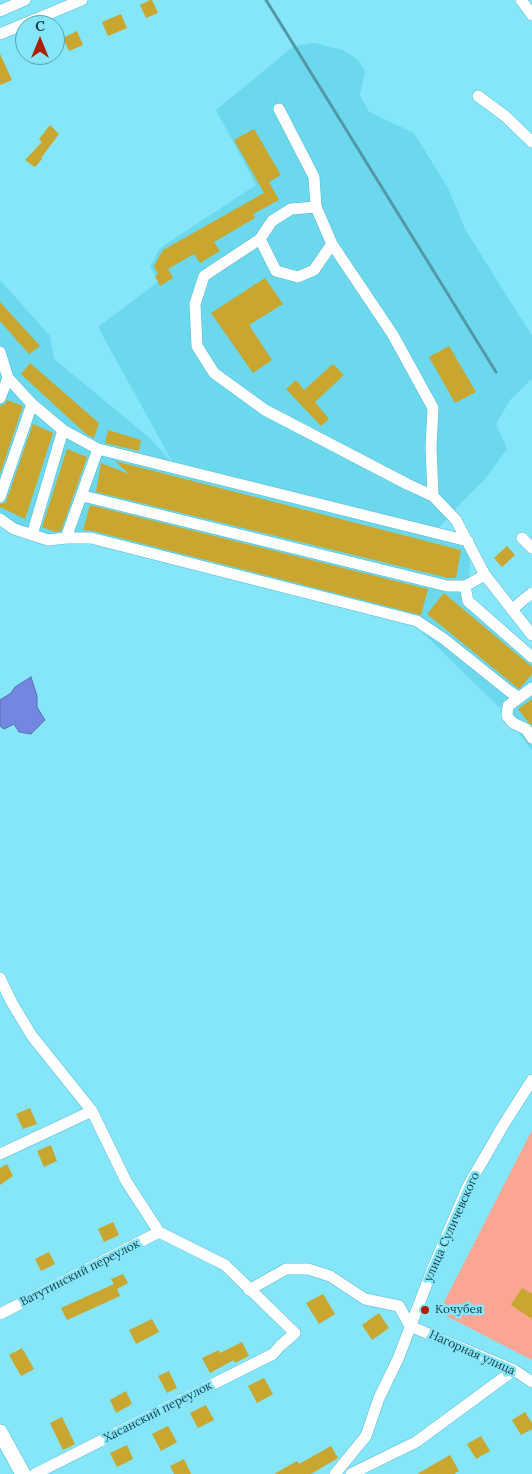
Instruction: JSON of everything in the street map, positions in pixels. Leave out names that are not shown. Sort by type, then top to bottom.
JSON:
[{"type":"main road","points":[[0,1432],[24,1474]]},
{"type":"street","points":[[0,11],[25,0]]},
{"type":"street","points":[[0,34],[82,0]]},
{"type":"street","points":[[521,0],[532,15]]},
{"type":"street","points":[[478,96],[504,116],[532,142]]},
{"type":"street","points":[[279,110],[314,177],[316,207],[332,244],[393,334],[433,408],[431,447],[433,496]]},
{"type":"street","points":[[316,207],[291,209],[272,221],[260,238],[204,276],[195,304],[198,346],[214,373],[265,410],[433,496],[456,520],[485,575],[532,635]]},
{"type":"street","points":[[260,238],[276,271],[298,277],[314,270],[332,244]]},
{"type":"street","points":[[0,352],[8,378],[32,404],[63,430],[98,449],[468,541]]},
{"type":"street","points":[[0,398],[8,378]]},
{"type":"street","points":[[0,497],[32,404]]},
{"type":"street","points":[[32,535],[63,430]]},
{"type":"street","points":[[66,538],[98,449]]},
{"type":"street","points":[[82,496],[447,586],[465,586],[485,575]]},
{"type":"street","points":[[0,520],[14,529],[48,540],[91,538],[417,621],[444,639],[519,698]]},
{"type":"street","points":[[522,538],[532,548]]},
{"type":"street","points":[[465,586],[468,601],[532,657]]},
{"type":"street","points":[[512,610],[532,593]]},
{"type":"street","points":[[532,688],[508,706],[507,716],[513,723],[526,729],[532,738]]},
{"type":"street","points":[[0,980],[32,1036],[92,1112],[126,1181],[159,1232],[225,1265],[249,1290],[286,1269],[308,1269],[330,1276],[365,1298],[399,1306],[410,1326]]},
{"type":"street","name":"улица Суличевского","points":[[335,1474],[366,1436],[379,1398],[398,1359],[443,1243],[468,1186],[532,1080]]},
{"type":"street","points":[[0,1154],[92,1112]]},
{"type":"street","name":"Ватутинский переулок","points":[[0,1314],[159,1232]]},
{"type":"street","name":"Хасанский переулок","points":[[35,1474],[273,1354],[295,1333],[249,1290]]},
{"type":"street","name":"Нагорная улица","points":[[410,1326],[514,1370],[532,1382]]},
{"type":"street","points":[[351,1474],[416,1442],[514,1370]]},
{"type":"shaded area","points":[[315,43],[343,50],[358,60],[365,71],[360,95],[369,112],[414,133],[448,188],[465,229],[532,336],[532,379],[510,400],[496,424],[507,449],[485,479],[439,528],[471,547],[468,596],[532,656],[532,751],[502,710],[413,623],[174,560],[43,533],[0,522],[0,280],[50,336],[54,359],[151,439],[174,465],[98,327],[159,281],[150,267],[160,248],[256,185],[216,110],[294,46]]},
{"type":"shaded area","points":[[31,677],[37,696],[37,707],[45,720],[31,734],[19,732],[14,724],[4,729],[0,726],[0,700],[11,693],[15,687]]},
{"type":"shaded area","points":[[532,1130],[532,1360],[439,1312]]},
{"type":"building","points":[[152,0],[158,13],[146,18],[140,5]]},
{"type":"building","points":[[121,14],[127,28],[108,36],[102,22]]},
{"type":"building","points":[[77,31],[83,45],[69,51],[65,37]]},
{"type":"building","points":[[0,54],[12,80],[0,85]]},
{"type":"building","points":[[50,125],[59,134],[35,167],[25,160],[42,142],[39,139]]},
{"type":"building","points":[[254,129],[281,175],[269,182],[279,200],[253,214],[255,218],[214,242],[220,251],[200,263],[194,254],[168,269],[173,278],[160,286],[155,276],[158,274],[154,266],[163,250],[264,193],[234,140]]},
{"type":"building","points":[[265,278],[283,304],[249,325],[272,360],[253,373],[211,313]]},
{"type":"building","points":[[0,302],[40,346],[29,354],[0,321]]},
{"type":"building","points":[[449,346],[476,392],[455,403],[429,357]]},
{"type":"building","points":[[30,363],[99,423],[94,438],[86,434],[21,374]]},
{"type":"building","points":[[333,364],[344,375],[315,402],[329,419],[321,426],[286,389],[296,380],[304,390]]},
{"type":"building","points":[[7,400],[23,406],[0,474],[0,408]]},
{"type":"building","points":[[33,424],[53,433],[25,519],[0,507],[0,504],[5,503],[7,499]]},
{"type":"building","points":[[108,430],[141,440],[139,451],[105,443]]},
{"type":"building","points":[[67,449],[87,457],[61,531],[55,532],[42,527]]},
{"type":"building","points":[[115,461],[461,550],[456,578],[448,578],[96,492],[101,463],[129,474]]},
{"type":"building","points":[[90,505],[428,589],[421,615],[83,530]]},
{"type":"building","points":[[507,546],[515,555],[502,567],[494,558]]},
{"type":"building","points":[[444,593],[532,667],[532,674],[519,689],[427,614]]},
{"type":"building","points":[[532,699],[532,725],[518,709]]},
{"type":"building","points":[[30,1108],[37,1124],[23,1129],[16,1114]]},
{"type":"building","points":[[51,1145],[57,1161],[44,1167],[37,1151]]},
{"type":"building","points":[[7,1164],[13,1176],[0,1185],[0,1168]]},
{"type":"building","points":[[113,1222],[119,1235],[104,1242],[98,1229]]},
{"type":"building","points":[[49,1252],[55,1264],[41,1271],[35,1259]]},
{"type":"building","points":[[123,1274],[128,1283],[117,1289],[120,1296],[67,1320],[61,1308],[114,1284],[111,1279]]},
{"type":"building","points":[[522,1288],[532,1294],[532,1319],[511,1305]]},
{"type":"building","points":[[323,1294],[335,1314],[319,1324],[306,1303]]},
{"type":"building","points":[[379,1313],[389,1328],[372,1340],[362,1325]]},
{"type":"building","points":[[152,1319],[159,1332],[136,1344],[129,1330]]},
{"type":"building","points":[[242,1342],[249,1356],[235,1363],[234,1360],[210,1373],[202,1358],[219,1350],[220,1353]]},
{"type":"building","points":[[22,1348],[34,1369],[21,1376],[9,1355]]},
{"type":"building","points":[[169,1371],[177,1388],[167,1393],[158,1376]]},
{"type":"building","points":[[264,1378],[273,1394],[257,1403],[248,1386]]},
{"type":"building","points":[[126,1391],[132,1404],[116,1413],[110,1400]]},
{"type":"building","points":[[206,1405],[214,1420],[198,1428],[190,1413]]},
{"type":"building","points":[[525,1412],[532,1423],[532,1429],[521,1435],[512,1420]]},
{"type":"building","points":[[62,1417],[75,1444],[63,1450],[50,1423]]},
{"type":"building","points":[[168,1426],[177,1442],[161,1451],[152,1434]]},
{"type":"building","points":[[481,1436],[490,1451],[476,1459],[467,1444]]},
{"type":"building","points":[[127,1445],[133,1459],[117,1467],[110,1453]]},
{"type":"building","points":[[331,1446],[338,1458],[311,1474],[274,1474],[297,1461],[299,1464]]},
{"type":"building","points":[[450,1455],[459,1471],[454,1474],[417,1474]]},
{"type":"building","points":[[184,1459],[191,1474],[174,1474],[170,1466]]},
{"type":"railway","points":[[266,0],[496,372]]},
{"type":"place","name":"Кочубея","points":[[425,1310]]}]
